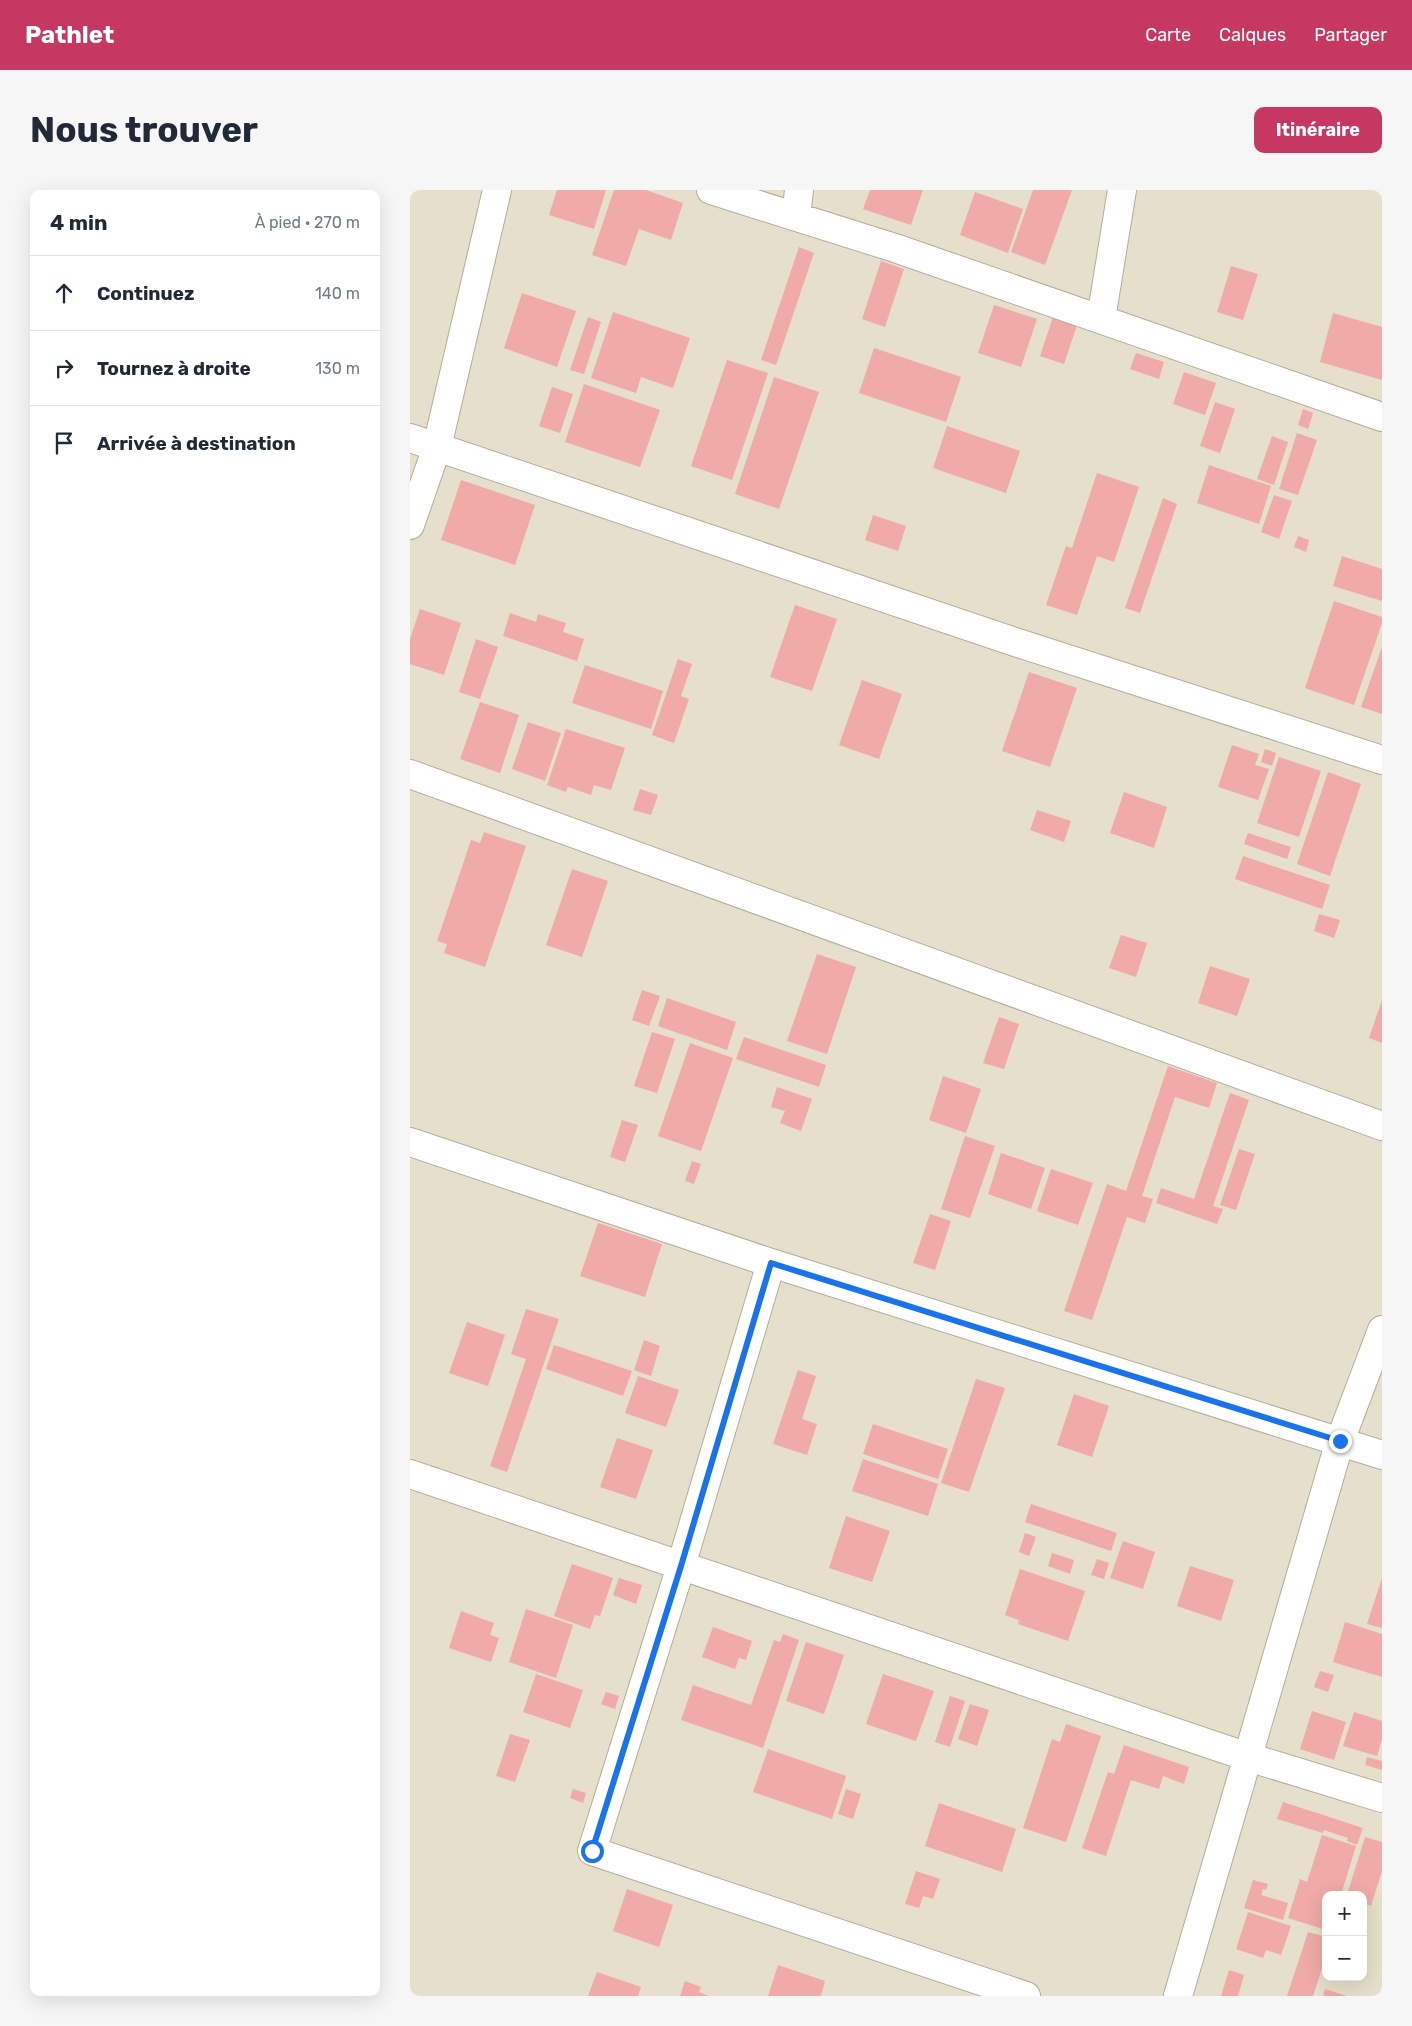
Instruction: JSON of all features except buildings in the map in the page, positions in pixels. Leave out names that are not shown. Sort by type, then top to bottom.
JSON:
[{"type":"street","points":[[410,525],[437,447],[497,190]]},
{"type":"street","points":[[711,190],[895,248],[1382,417]]},
{"type":"street","points":[[796,217],[799,190]]},
{"type":"street","points":[[1101,319],[1122,190]]},
{"type":"street","points":[[410,438],[1014,642],[1382,760]]},
{"type":"street","points":[[410,774],[1382,1126]]},
{"type":"street","points":[[410,1142],[771,1263],[1340,1441],[1382,1456]]},
{"type":"street","points":[[771,1263],[681,1566],[592,1851],[1026,1996]]},
{"type":"street","points":[[1178,1996],[1340,1441],[1382,1330]]},
{"type":"street","points":[[410,1474],[1248,1757],[1382,1798]]},
{"type":"route","points":[[592,1851],[681,1566],[771,1263],[1340,1441]]}]
